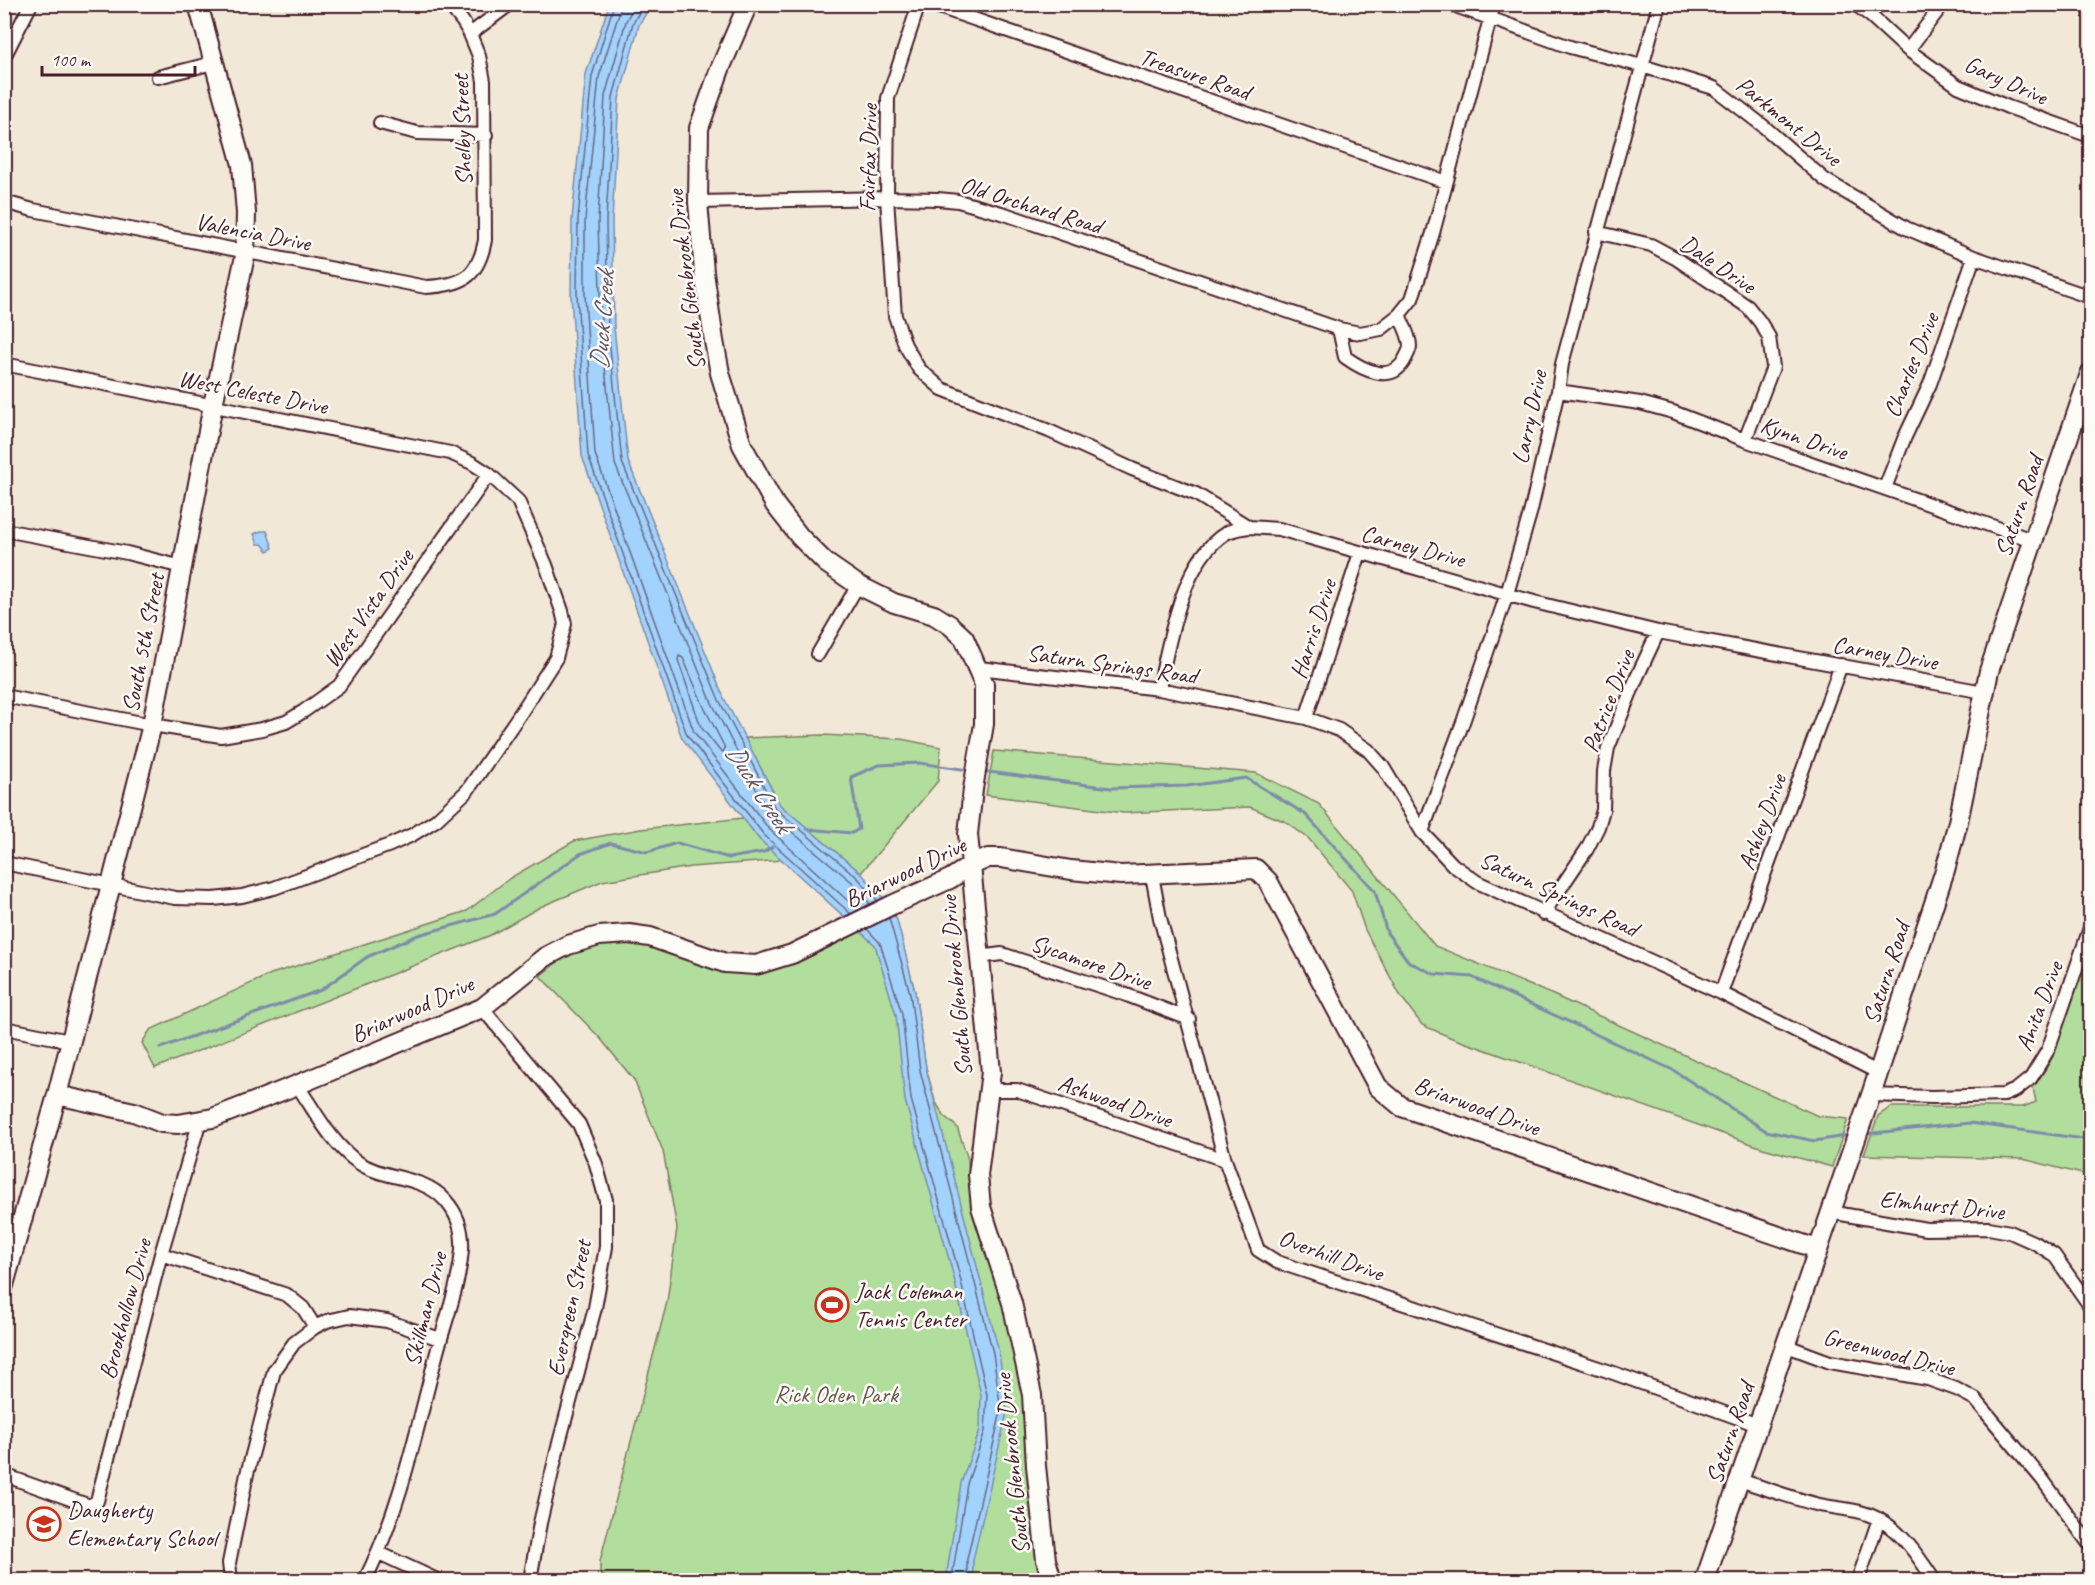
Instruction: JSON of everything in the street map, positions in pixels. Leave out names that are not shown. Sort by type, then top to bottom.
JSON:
[{"type":"street","points":[[4,57],[31,4]]},
{"type":"street","name":"South 5th Street","points":[[4,1285],[57,1095],[152,725],[213,405],[238,295],[245,253],[246,213],[242,165],[198,4]]},
{"type":"street","points":[[470,34],[510,4]]},
{"type":"street","name":"South Glenbrook Drive","points":[[748,4],[720,69],[699,128],[698,202],[704,272],[720,373],[742,445],[775,505],[800,537],[826,563],[858,585],[894,603],[934,615],[950,625],[964,638],[984,684],[984,724],[972,791],[968,834],[978,957],[991,1071],[978,1175],[981,1207],[1012,1303],[1032,1395],[1043,1537],[1052,1581]]},
{"type":"street","name":"Fairfax Drive","points":[[895,316],[887,198],[888,98],[919,4]]},
{"type":"street","name":"Treasure Road","points":[[930,4],[1446,182]]},
{"type":"street","name":"Parkmont Drive","points":[[1450,4],[1570,47],[1714,88],[1762,125],[1825,180],[1906,228],[1974,257],[2091,297]]},
{"type":"street","name":"Old Orchard Road","points":[[698,202],[887,198],[957,201],[1005,214],[1339,329],[1360,333],[1381,329],[1399,315],[1412,299],[1494,4]]},
{"type":"street","name":"Larry Drive","points":[[1422,832],[1508,594],[1531,510],[1562,364],[1659,4]]},
{"type":"street","name":"Gary Drive","points":[[1855,4],[1908,50],[1958,86],[2008,107],[2091,136]]},
{"type":"street","points":[[1908,50],[1943,4]]},
{"type":"street","name":"Shelby Street","points":[[454,6],[479,56],[484,81],[485,240],[482,256]]},
{"type":"street","points":[[158,77],[213,63]]},
{"type":"street","points":[[380,123],[417,133],[486,135]]},
{"type":"street","name":"Valencia Drive","points":[[4,202],[33,210],[245,253],[426,287],[451,285],[472,274],[482,256]]},
{"type":"street","name":"Dale Drive","points":[[1596,232],[1651,245],[1677,259],[1748,307],[1760,322],[1768,337],[1773,367],[1745,440]]},
{"type":"street","name":"Charles Drive","points":[[1885,488],[1904,439],[1930,384],[1974,257]]},
{"type":"street","points":[[1339,329],[1345,357],[1375,374],[1392,373],[1404,362],[1411,348],[1399,315]]},
{"type":"street","name":"Carney Drive","points":[[895,316],[905,345],[919,369],[942,389],[1049,431],[1132,469],[1196,494],[1249,526],[1280,529],[1359,554],[1658,632],[1984,693]]},
{"type":"street","name":"West Celeste Drive","points":[[4,363],[450,453],[472,463],[489,474],[518,501],[546,565],[565,624],[556,658],[467,791],[436,820],[411,835],[327,870],[274,888],[242,896],[213,899],[175,898],[4,863]]},
{"type":"street","name":"Saturn Road","points":[[1705,1581],[1879,1072],[1945,870],[1956,831],[1989,670],[2091,374]]},
{"type":"street","name":"Kynn Drive","points":[[1558,391],[1640,403],[1673,412],[1745,440],[2032,540]]},
{"type":"street","name":"West Vista Drive","points":[[4,696],[221,736],[286,722],[339,686],[489,474]]},
{"type":"street","points":[[1159,689],[1172,628],[1184,592],[1200,560],[1228,531],[1249,526]]},
{"type":"street","points":[[4,530],[128,553],[182,567]]},
{"type":"street","name":"Harris Drive","points":[[1306,718],[1359,554]]},
{"type":"street","points":[[818,654],[858,585]]},
{"type":"street","name":"Patrice Drive","points":[[1543,914],[1587,849],[1598,827],[1603,810],[1604,771],[1608,748],[1636,677],[1658,632]]},
{"type":"street","name":"Ashley Drive","points":[[1721,993],[1841,665]]},
{"type":"street","name":"Saturn Springs Road","points":[[979,668],[1159,689],[1306,718],[1340,730],[1368,750],[1383,767],[1422,832],[1453,865],[1477,882],[1721,993],[1879,1072]]},
{"type":"street","name":"Briarwood Drive","points":[[57,1095],[134,1112],[162,1123],[178,1124],[213,1118],[482,1008],[545,957],[567,945],[599,936],[629,934],[650,937],[724,963],[756,965],[792,954],[950,879],[988,858],[1121,875],[1256,868],[1268,880],[1378,1087],[1402,1107],[1817,1249]]},
{"type":"street","name":"Overhill Drive","points":[[1152,875],[1160,918],[1226,1160],[1258,1250],[1277,1262],[1608,1371],[1758,1425]]},
{"type":"street","name":"Anita Drive","points":[[1871,1095],[1932,1097],[2004,1095],[2016,1090],[2031,1077],[2048,1050],[2091,928]]},
{"type":"street","name":"Sycamore Drive","points":[[978,957],[1002,954],[1124,994],[1189,1019]]},
{"type":"street","name":"Evergreen Street","points":[[482,1008],[579,1124],[596,1164],[606,1200],[606,1247],[595,1308],[559,1443],[540,1523],[530,1581]]},
{"type":"street","points":[[4,1028],[70,1041]]},
{"type":"street","name":"Skillman Drive","points":[[297,1085],[332,1137],[349,1155],[360,1164],[426,1187],[444,1199],[459,1219],[462,1249],[457,1284],[399,1493],[379,1553],[365,1581]]},
{"type":"street","name":"Ashwood Drive","points":[[989,1090],[1017,1090],[1226,1160]]},
{"type":"street","name":"Brookhollow Drive","points":[[4,1475],[90,1506],[97,1501],[161,1254],[200,1120]]},
{"type":"street","name":"Elmhurst Drive","points":[[1830,1212],[1926,1229],[1989,1227],[2010,1232],[2037,1244],[2054,1256],[2091,1306]]},
{"type":"street","points":[[161,1254],[287,1294],[303,1308],[315,1327]]},
{"type":"street","points":[[231,1581],[229,1563],[248,1474],[274,1371],[294,1343],[327,1321],[349,1316],[387,1321],[440,1339]]},
{"type":"street","name":"Greenwood Drive","points":[[1786,1346],[1830,1362],[1928,1379],[1975,1399],[2042,1479],[2091,1545]]},
{"type":"street","points":[[1740,1480],[1818,1504],[1862,1512],[1879,1519],[1895,1531],[1934,1581]]},
{"type":"street","points":[[1858,1581],[1879,1519]]},
{"type":"street","points":[[379,1553],[437,1581]]},
{"type":"green space","points":[[823,735],[901,739],[941,747],[938,781],[861,873],[780,805],[745,738]]},
{"type":"green space","points":[[994,751],[1256,773],[1319,804],[1435,946],[1551,994],[1818,1116],[1848,1119],[1832,1167],[1763,1148],[1452,1038],[1422,1025],[1400,995],[1365,930],[1352,891],[1309,839],[1286,822],[1250,807],[1124,813],[986,795]]},
{"type":"green space","points":[[743,818],[759,839],[783,860],[691,867],[602,881],[540,907],[491,935],[155,1068],[142,1043],[150,1030],[271,974],[467,911],[510,878],[574,841],[641,829]]},
{"type":"green space","name":"Rick Oden Park","points":[[895,915],[915,992],[926,1068],[935,1101],[944,1116],[957,1127],[968,1159],[969,1182],[979,1222],[1009,1312],[1025,1387],[1045,1580],[610,1580],[600,1574],[600,1561],[667,1302],[677,1228],[663,1151],[634,1080],[600,1038],[540,976],[570,952],[603,942],[643,943],[737,971],[769,971]]},
{"type":"green space","points":[[2080,973],[2090,976],[2090,1176],[2023,1159],[1864,1155],[1878,1116],[1891,1107],[2023,1107],[2036,1102],[2033,1088],[2050,1062]]},
{"type":"water","name":"Duck Creek","points":[[609,5],[651,5],[639,25],[619,99],[612,221],[614,327],[628,461],[724,698],[780,805],[861,873],[886,901],[897,920],[915,992],[926,1068],[999,1352],[1007,1412],[973,1560],[973,1580],[950,1580],[947,1572],[961,1483],[980,1430],[981,1395],[953,1274],[905,1100],[896,1015],[875,945],[759,839],[682,738],[582,456],[571,296],[572,219],[586,74]]},
{"type":"water","points":[[267,531],[273,548],[268,551],[262,544],[258,544],[254,534]]},
{"type":"waterway","name":"Duck Creek","points":[[807,829],[852,833],[859,829],[851,777],[879,765],[919,763],[969,770]]},
{"type":"waterway","points":[[981,771],[1111,788],[1187,786],[1246,778],[1305,814],[1375,891],[1387,933],[1409,962],[1434,974],[1472,977],[1673,1070],[1766,1131],[1815,1141],[1851,1135]]},
{"type":"waterway","name":"Duck Creek","points":[[160,1048],[321,990],[367,957],[418,935],[495,914],[580,854],[611,843],[647,852],[677,843],[729,858],[764,852],[772,847]]},
{"type":"waterway","points":[[1864,1134],[1970,1123],[2084,1139],[2090,1142]]},
{"type":"place","name":"Jack Coleman Tennis Center","points":[[832,1305]]},
{"type":"place","name":"Daugherty Elementary School","points":[[44,1524]]}]
